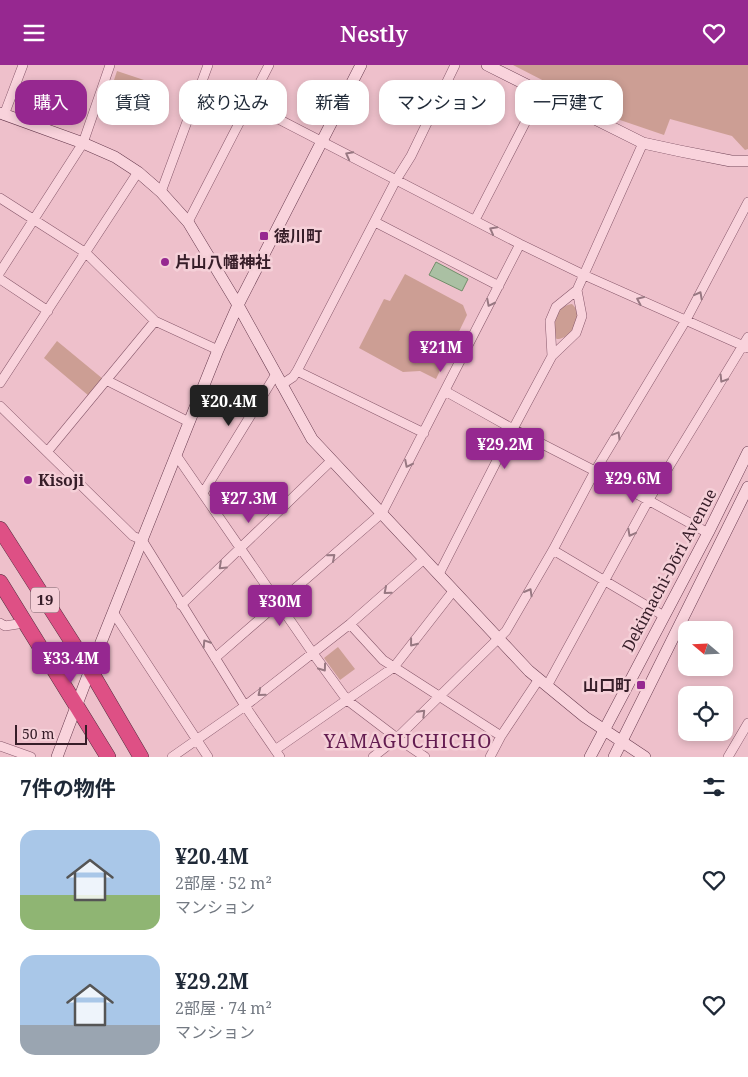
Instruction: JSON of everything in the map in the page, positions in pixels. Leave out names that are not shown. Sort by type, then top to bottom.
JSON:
[{"type":"highway","name":"19","points":[[0,529],[90,670],[141,757]]},
{"type":"highway","name":"19","points":[[0,582],[108,757]]},
{"type":"street","points":[[23,65],[2,114],[83,143],[114,157],[138,172],[161,192],[188,222],[238,305],[312,439],[529,671],[585,717],[645,757]]},
{"type":"street","points":[[0,272],[83,143],[110,65]]},
{"type":"street","points":[[202,80],[208,65]]},
{"type":"street","points":[[261,80],[269,65]]},
{"type":"street","points":[[57,757],[218,350],[238,305],[361,65]]},
{"type":"street","points":[[203,493],[279,379],[293,377],[297,371],[396,179],[411,156],[456,65]]},
{"type":"street","points":[[488,65],[517,80]]},
{"type":"street","points":[[287,124],[520,244],[584,275],[746,347]]},
{"type":"street","points":[[161,192],[186,125]]},
{"type":"street","points":[[188,222],[238,125]]},
{"type":"street","points":[[475,220],[524,125]]},
{"type":"street","points":[[607,125],[643,143],[722,159],[748,161]]},
{"type":"street","points":[[439,574],[552,356],[576,333],[582,317],[578,290],[643,143]]},
{"type":"street","points":[[0,383],[138,172]]},
{"type":"street","points":[[0,199],[86,253],[155,321],[218,350]]},
{"type":"street","points":[[373,757],[396,739],[506,631],[553,550],[595,471],[686,320],[748,202]]},
{"type":"street","points":[[375,222],[499,286]]},
{"type":"street","points":[[215,658],[382,513],[520,244]]},
{"type":"street","points":[[0,279],[48,311]]},
{"type":"street","points":[[552,356],[550,321],[556,307],[578,290]]},
{"type":"street","points":[[47,452],[155,321]]},
{"type":"street","points":[[490,757],[501,736],[543,683],[605,582],[648,501],[746,347],[748,337]]},
{"type":"street","points":[[297,371],[424,433]]},
{"type":"street","points":[[106,380],[189,422]]},
{"type":"street","points":[[445,391],[708,533]]},
{"type":"street","points":[[0,406],[133,536],[142,540],[245,706],[277,753],[394,667],[454,590]]},
{"type":"street","name":"Dekimachi-Dōri Avenue","points":[[590,757],[708,533],[748,452]]},
{"type":"street","points":[[176,455],[278,604],[347,700],[396,739],[425,757]]},
{"type":"street","points":[[181,605],[332,460]]},
{"type":"street","name":"Dekimachi-Dōri Avenue","points":[[614,757],[675,631],[747,492]]},
{"type":"street","points":[[553,550],[664,616]]},
{"type":"street","points":[[172,757],[245,706],[350,624],[424,559]]},
{"type":"street","points":[[113,612],[208,757]]},
{"type":"street","points":[[0,623],[5,626],[24,623]]},
{"type":"street","points":[[350,624],[382,660],[501,736]]},
{"type":"street","points":[[728,757],[748,723]]},
{"type":"street","points":[[0,747],[31,757]]},
{"type":"shaded area","points":[[513,65],[748,65],[748,149],[745,150],[732,136],[670,119],[664,135],[623,121],[623,80],[542,80]]},
{"type":"shaded area","points":[[117,71],[144,80],[114,80]]},
{"type":"shaded area","points":[[436,262],[468,279],[462,291],[429,275]]},
{"type":"shaded area","points":[[405,274],[463,305],[467,315],[436,379],[420,371],[403,372],[359,348],[384,299],[390,301]]},
{"type":"shaded area","points":[[572,304],[576,308],[577,314],[575,325],[568,335],[557,339],[555,338],[555,321],[558,312]]},
{"type":"shaded area","points":[[57,341],[103,379],[89,396],[44,358]]},
{"type":"shaded area","points":[[338,647],[355,669],[340,680],[324,658]]},
{"type":"place","name":"徳川町","points":[[264,236]]},
{"type":"place","name":"片山八幡神社","points":[[165,262]]},
{"type":"place","name":"Kisoji","points":[[28,480]]},
{"type":"place","name":"山口町","points":[[641,685]]},
{"type":"district","name":"YAMAGUCHICHO","points":[[408,741]]}]
